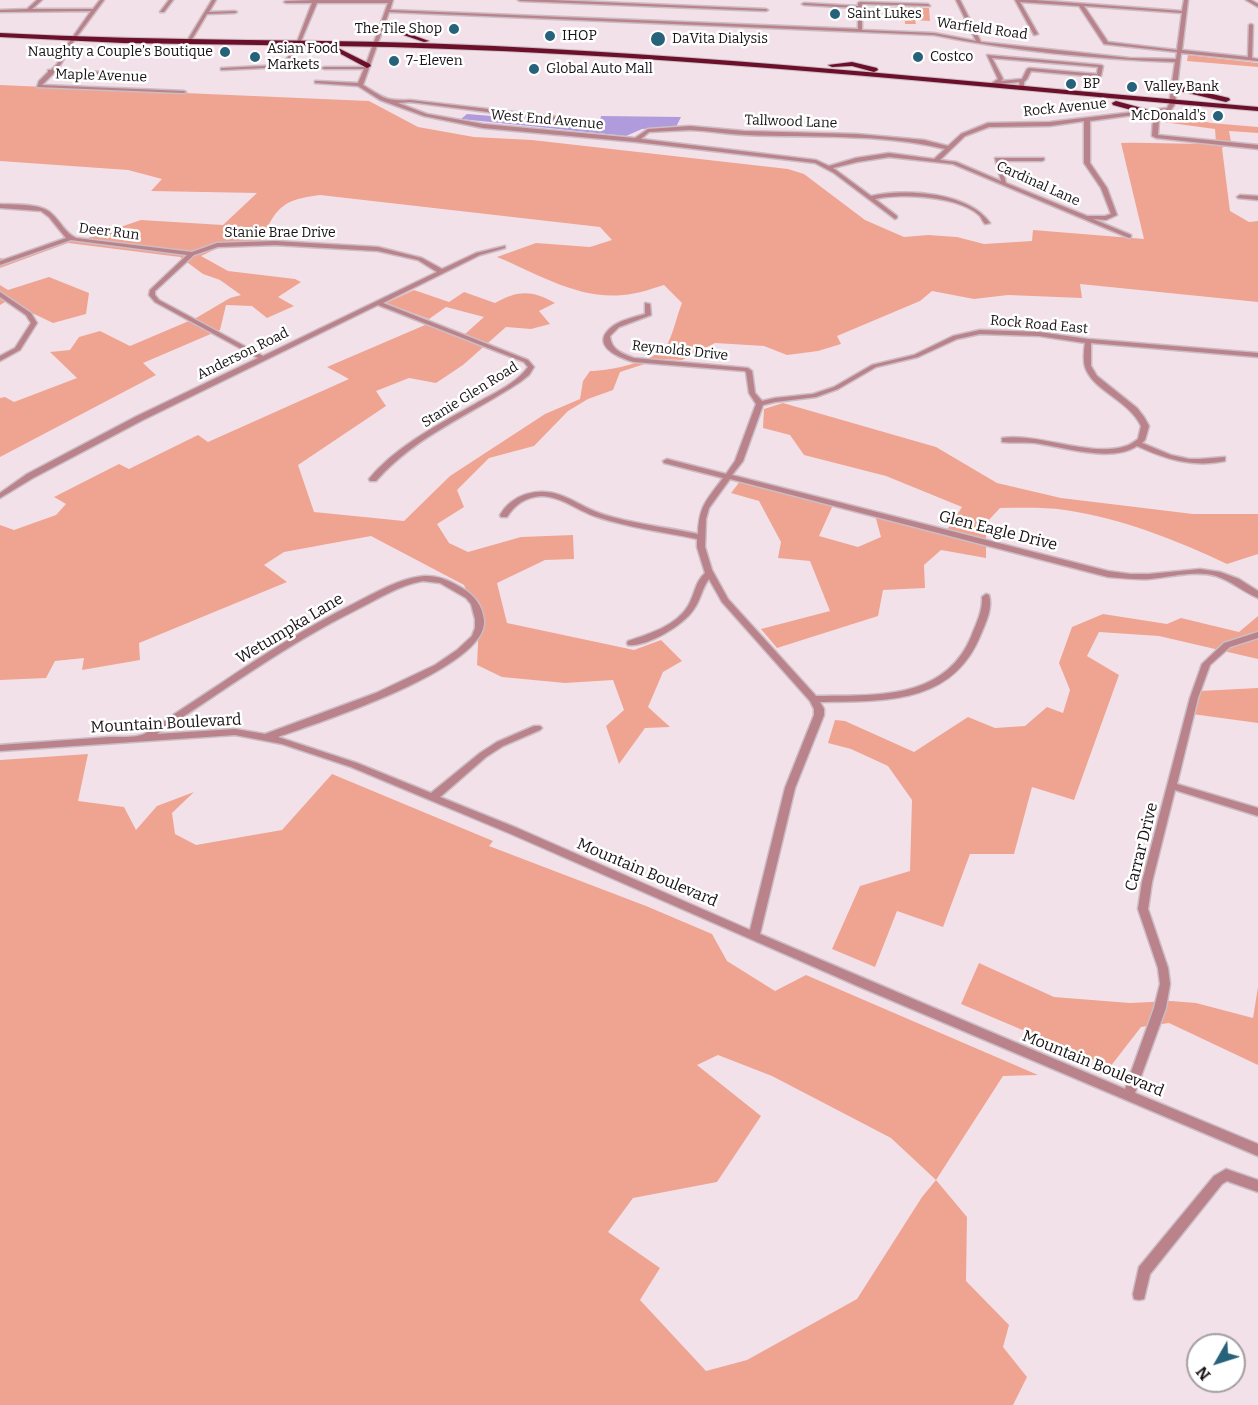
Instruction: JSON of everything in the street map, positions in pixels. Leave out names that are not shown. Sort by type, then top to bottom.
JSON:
[{"type":"highway","points":[[380,29],[424,40],[461,44]]},
{"type":"highway","points":[[0,35],[73,39],[301,42],[332,47],[367,67]]},
{"type":"highway","points":[[0,35],[73,39],[461,44],[555,49],[977,83],[1023,83],[1173,95],[1257,108]]},
{"type":"highway","points":[[471,38],[470,41],[479,45]]},
{"type":"highway","points":[[518,47],[543,41],[555,49]]},
{"type":"highway","points":[[374,43],[660,58],[1070,93],[1173,95],[1189,92],[1257,108]]},
{"type":"highway","points":[[351,56],[370,56]]},
{"type":"highway","points":[[792,67],[850,69],[854,67],[848,64]]},
{"type":"highway","points":[[832,65],[848,64],[869,69],[977,83]]},
{"type":"highway","points":[[1070,93],[1150,113]]},
{"type":"highway","points":[[1122,105],[1128,110],[1122,114]]},
{"type":"street","points":[[28,10],[39,0]]},
{"type":"street","name":"Maple Avenue","points":[[102,0],[62,54],[60,63],[50,71],[39,86],[184,92]]},
{"type":"street","points":[[162,11],[171,0]]},
{"type":"street","points":[[189,40],[214,0]]},
{"type":"street","points":[[520,0],[639,2],[766,10]]},
{"type":"street","points":[[958,0],[979,42]]},
{"type":"street","points":[[1017,0],[1184,12]]},
{"type":"street","points":[[1017,0],[1036,34]]},
{"type":"street","points":[[1173,95],[1186,0]]},
{"type":"street","points":[[1248,0],[1258,6]]},
{"type":"street","points":[[223,69],[285,66],[301,42],[316,1]]},
{"type":"street","points":[[286,2],[390,1],[360,85],[317,82]]},
{"type":"street","points":[[584,20],[593,1]]},
{"type":"street","points":[[741,26],[745,3]]},
{"type":"street","points":[[860,3],[860,31]]},
{"type":"street","points":[[804,4],[928,5]]},
{"type":"street","points":[[1081,5],[1106,43],[1258,60]]},
{"type":"street","points":[[0,11],[95,10]]},
{"type":"street","name":"Warfield Road","points":[[387,11],[937,34],[979,42],[1130,59],[1178,61]]},
{"type":"street","points":[[205,13],[235,12]]},
{"type":"street","points":[[1250,59],[1251,26]]},
{"type":"street","points":[[997,82],[989,56],[1101,66],[1099,76],[1029,69],[1023,83]]},
{"type":"street","points":[[324,68],[367,67]]},
{"type":"street","points":[[50,71],[128,74]]},
{"type":"street","name":"West End Avenue","points":[[360,85],[371,94],[432,117],[483,126],[796,158],[829,168],[895,217]]},
{"type":"street","name":"Rock Avenue","points":[[936,160],[963,135],[988,125],[1050,124],[1169,110],[1173,95]]},
{"type":"street","points":[[393,103],[410,101],[557,119]]},
{"type":"street","points":[[1150,113],[1156,119],[1155,136],[1258,147]]},
{"type":"street","points":[[1083,217],[1114,216],[1104,188],[1087,163],[1087,119]]},
{"type":"street","name":"Tallwood Lane","points":[[636,140],[648,131],[690,128],[744,133],[857,136],[924,142],[949,148]]},
{"type":"street","points":[[829,168],[876,156],[895,155],[936,160]]},
{"type":"street","points":[[1004,182],[997,159],[1042,159]]},
{"type":"street","name":"Cardinal Lane","points":[[936,160],[960,164],[1129,237]]},
{"type":"street","points":[[871,198],[910,194],[938,198],[976,211],[984,216],[987,223]]},
{"type":"street","points":[[1240,197],[1258,198]]},
{"type":"street","name":"Deer Run","points":[[0,206],[33,207],[46,210],[69,239],[192,254]]},
{"type":"street","points":[[0,263],[69,239]]},
{"type":"street","name":"Stanie Brae Drive","points":[[262,358],[170,308],[152,295],[153,290],[192,254],[217,245],[268,243],[338,245],[406,255],[420,259],[442,272]]},
{"type":"street","name":"Anderson Road","points":[[0,496],[30,476],[130,423],[478,254],[503,248]]},
{"type":"street","points":[[0,294],[29,314],[34,323],[31,332],[18,349],[0,359]]},
{"type":"street","name":"Stanie Glen Road","points":[[373,479],[437,428],[528,374],[531,367],[526,362],[378,303]]},
{"type":"street","name":"Reynolds Drive","points":[[647,304],[648,315],[617,327],[607,336],[606,342],[610,348],[634,360],[749,371],[752,393],[760,404]]},
{"type":"street","name":"Rock Road East","points":[[760,404],[825,393],[874,366],[916,356],[966,334],[1011,333],[1258,355]]},
{"type":"street","points":[[1088,341],[1088,363],[1091,372],[1144,420],[1145,431],[1138,444]]},
{"type":"street","points":[[754,934],[790,788],[819,715],[814,699],[725,600],[703,557],[702,519],[708,501],[727,477],[746,446],[747,435],[760,404]]},
{"type":"street","points":[[1005,440],[1019,439],[1102,451],[1138,444],[1174,458],[1207,462],[1222,459]]},
{"type":"street","name":"Glen Eagle Drive","points":[[667,461],[1121,577],[1135,578],[1188,570],[1215,572],[1227,575],[1258,595]]},
{"type":"street","points":[[504,516],[512,504],[522,498],[538,494],[552,494],[602,517],[701,537]]},
{"type":"street","points":[[631,642],[674,625],[691,607],[698,586],[710,573]]},
{"type":"street","name":"Wetumpka Lane","points":[[144,739],[322,623],[407,582],[429,578],[443,580],[473,599],[480,617],[480,628],[474,639],[458,654],[416,678],[363,702],[268,737]]},
{"type":"street","points":[[814,699],[912,693],[948,676],[964,659],[987,606],[986,597]]},
{"type":"street","name":"Carrar Drive","points":[[1129,1094],[1160,1008],[1165,984],[1163,968],[1143,909],[1147,882],[1194,698],[1206,664],[1227,645],[1258,634]]},
{"type":"street","points":[[432,798],[483,755],[500,744],[537,728]]},
{"type":"street","name":"Mountain Boulevard","points":[[0,748],[235,732],[268,737],[354,765],[1258,1150]]},
{"type":"street","points":[[1172,786],[1258,812]]},
{"type":"street","points":[[1139,1294],[1143,1271],[1218,1180],[1226,1175],[1258,1186]]},
{"type":"shaded area","points":[[888,7],[929,8],[930,21],[915,20],[916,24],[905,24],[905,21],[912,21],[890,20]]},
{"type":"shaded area","points":[[1188,55],[1258,63],[1258,67],[1187,61]]},
{"type":"shaded area","points":[[0,85],[369,101],[418,127],[474,137],[532,140],[788,169],[804,174],[865,220],[904,237],[928,235],[957,237],[984,244],[1032,241],[1033,230],[1144,239],[1121,143],[1216,143],[1215,129],[1163,122],[1167,114],[1211,123],[1258,127],[1258,133],[1229,131],[1231,142],[1222,148],[1230,211],[1249,222],[1258,221],[1258,302],[1080,284],[1082,298],[1008,295],[974,299],[932,291],[920,301],[837,336],[841,344],[818,351],[787,355],[764,346],[715,343],[682,360],[660,359],[620,372],[613,390],[588,399],[568,411],[534,446],[489,458],[457,490],[464,507],[437,524],[449,543],[468,552],[521,537],[573,535],[574,559],[545,560],[497,583],[507,623],[634,650],[661,640],[682,661],[663,672],[648,707],[670,727],[645,728],[619,764],[606,726],[624,710],[613,680],[565,683],[502,677],[477,665],[479,622],[464,585],[371,536],[284,552],[264,565],[287,582],[139,643],[140,660],[82,670],[84,658],[55,661],[46,678],[0,680],[0,525],[14,530],[56,515],[66,504],[54,497],[119,464],[129,469],[198,435],[208,442],[349,379],[327,367],[432,322],[465,334],[484,317],[446,307],[429,319],[386,303],[414,290],[449,302],[464,292],[495,303],[525,293],[555,303],[539,311],[550,324],[531,329],[506,327],[463,365],[436,383],[409,378],[376,391],[386,406],[298,465],[314,512],[404,521],[450,476],[545,414],[580,399],[583,381],[590,371],[633,364],[663,349],[668,343],[682,303],[664,285],[628,294],[590,293],[558,284],[497,257],[536,243],[590,247],[612,240],[600,227],[320,195],[307,197],[282,207],[276,213],[260,242],[224,245],[201,256],[228,271],[295,279],[301,282],[278,297],[294,306],[267,318],[252,306],[226,305],[220,330],[143,363],[156,375],[0,457],[0,398],[5,397],[14,402],[77,378],[50,352],[70,350],[79,337],[100,331],[130,346],[196,318],[230,298],[241,295],[220,280],[203,274],[180,257],[68,243],[0,268],[0,258],[11,260],[69,240],[79,241],[141,220],[223,225],[257,193],[151,191],[162,179],[128,170],[0,161]]},
{"type":"shaded area","points":[[467,114],[599,125],[601,116],[681,117],[676,127],[642,129],[626,136],[461,119]]},
{"type":"shaded area","points":[[49,277],[89,293],[86,314],[53,323],[7,301],[0,305],[0,285],[8,290]]},
{"type":"shaded area","points":[[783,403],[936,447],[997,483],[1061,498],[1193,514],[1258,514],[1258,554],[1227,564],[1168,538],[1107,518],[1057,509],[1000,508],[986,523],[986,558],[941,550],[924,565],[925,588],[883,590],[878,616],[777,648],[761,629],[830,611],[810,561],[778,558],[781,542],[759,501],[731,493],[741,480],[833,505],[819,536],[858,547],[881,537],[875,515],[945,533],[962,507],[886,476],[804,455],[790,435],[763,428],[764,409]]},
{"type":"shaded area","points":[[1103,614],[1167,624],[1181,618],[1239,632],[1258,616],[1258,659],[1159,636],[1099,632],[1087,656],[1119,675],[1074,800],[1032,787],[1014,854],[970,854],[943,927],[897,911],[875,967],[832,949],[860,886],[910,871],[912,800],[888,766],[851,749],[828,743],[835,720],[845,721],[914,752],[968,717],[995,728],[1025,726],[1047,707],[1063,713],[1070,690],[1059,663],[1072,627]]},
{"type":"shaded area","points":[[1258,688],[1258,723],[1192,714],[1199,691]]},
{"type":"shaded area","points":[[88,754],[78,801],[124,807],[136,830],[157,806],[194,792],[172,813],[175,834],[196,845],[282,830],[332,774],[493,841],[489,846],[646,906],[712,934],[727,961],[775,991],[806,975],[1038,1075],[1003,1076],[936,1180],[967,1217],[966,1281],[1009,1325],[1003,1347],[1027,1377],[1013,1405],[0,1405],[0,760]],"holes":[[[718,1055],[772,1076],[891,1138],[936,1180],[922,1197],[857,1299],[747,1360],[706,1371],[640,1300],[660,1268],[608,1232],[633,1198],[717,1182],[761,1116],[697,1065]]]},
{"type":"shaded area","points":[[979,963],[1054,997],[1130,1003],[1171,1001],[1196,1003],[1253,1018],[1258,987],[1258,1065],[1169,1023],[1141,1027],[1110,1067],[961,1004]]},
{"type":"place","name":"Saint Lukes","points":[[835,14]]},
{"type":"place","name":"The Tile Shop","points":[[454,29]]},
{"type":"place","name":"IHOP","points":[[550,36]]},
{"type":"place","name":"DaVita Dialysis","points":[[658,39]]},
{"type":"place","name":"Naughty a Couple’s Boutique","points":[[225,52]]},
{"type":"place","name":"Asian Food Markets","points":[[255,57]]},
{"type":"place","name":"Costco","points":[[918,57]]},
{"type":"place","name":"7-Eleven","points":[[394,61]]},
{"type":"place","name":"Global Auto Mall","points":[[534,69]]},
{"type":"place","name":"BP","points":[[1071,84]]},
{"type":"place","name":"Valley Bank","points":[[1132,87]]},
{"type":"place","name":"McDonald's","points":[[1218,116]]}]
